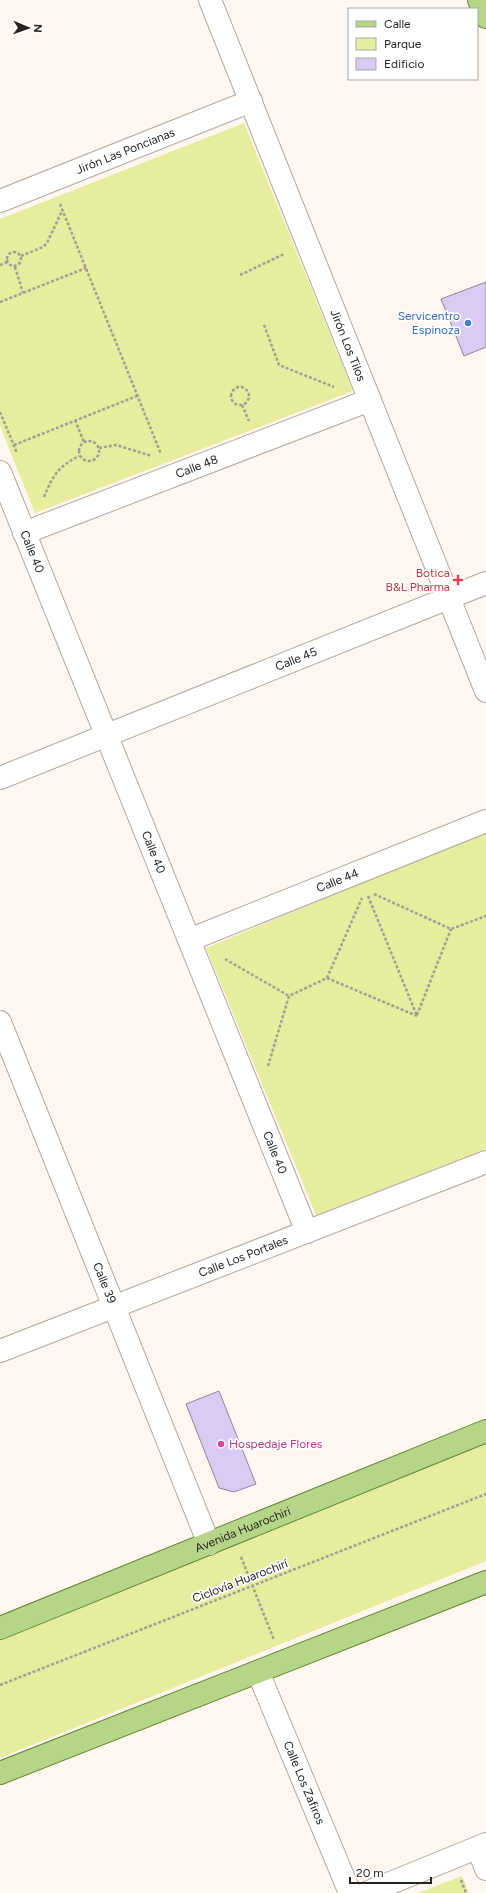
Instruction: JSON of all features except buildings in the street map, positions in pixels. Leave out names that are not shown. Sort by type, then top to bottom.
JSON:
[{"type":"main road","points":[[479,0],[486,16]]},
{"type":"main road","name":"Avenida Huarochiri","points":[[0,1628],[486,1431]]},
{"type":"main road","points":[[0,1773],[486,1582]]},
{"type":"street","name":"Jirón Los Tilos","points":[[210,0],[486,691]]},
{"type":"street","name":"Jirón Las Poncianas","points":[[0,201],[251,101]]},
{"type":"street","name":"Calle 48","points":[[24,533],[370,400]]},
{"type":"street","name":"Calle 40","points":[[0,472],[307,1232]]},
{"type":"street","name":"Calle 45","points":[[0,778],[486,583]]},
{"type":"street","name":"Calle 44","points":[[189,940],[486,821]]},
{"type":"street","name":"Calle 39","points":[[0,1022],[209,1544]]},
{"type":"street","name":"Calle Los Portales","points":[[0,1351],[486,1162]]},
{"type":"street","name":"Calle Los Zafiros","points":[[258,1672],[350,1893]]},
{"type":"street","points":[[366,1893],[482,1846],[486,1869]]},
{"type":"path","points":[[60,204],[163,460]]},
{"type":"path","points":[[21,256],[43,247],[47,243],[62,211]]},
{"type":"path","points":[[15,267],[10,266],[7,257],[10,253],[14,252],[21,256]]},
{"type":"path","points":[[240,275],[284,254]]},
{"type":"path","points":[[15,267],[20,264],[22,260],[21,256]]},
{"type":"path","points":[[0,265],[8,262]]},
{"type":"path","points":[[15,267],[23,293]]},
{"type":"path","points":[[0,302],[86,268]]},
{"type":"path","points":[[264,325],[280,365],[340,389]]},
{"type":"path","points":[[240,386],[246,388],[250,395],[248,402],[242,405],[234,403],[231,394],[234,388],[240,386]]},
{"type":"path","points":[[14,445],[137,396]]},
{"type":"path","points":[[242,405],[250,424]]},
{"type":"path","points":[[75,420],[84,442]]},
{"type":"path","points":[[90,441],[96,443],[99,448],[99,456],[93,462],[85,461],[79,456],[80,446],[84,442],[90,441]]},
{"type":"path","points":[[99,448],[116,445],[156,457]]},
{"type":"path","points":[[42,503],[51,479],[63,464],[79,456]]},
{"type":"path","points":[[366,890],[417,1016]]},
{"type":"path","points":[[373,894],[451,929],[486,916]]},
{"type":"path","points":[[267,1071],[289,996],[327,978],[363,896]]},
{"type":"path","points":[[417,1016],[451,929]]},
{"type":"path","points":[[221,957],[289,996]]},
{"type":"path","points":[[327,978],[417,1016]]},
{"type":"path","name":"Ciclovía Huarochirí","points":[[0,1685],[486,1494]]},
{"type":"path","points":[[232,1534],[282,1662]]},
{"type":"path","points":[[461,1879],[466,1893]]},
{"type":"green space","points":[[244,123],[353,391],[35,513],[0,426],[0,219]]},
{"type":"green space","points":[[486,831],[486,1149],[316,1215],[206,948]]},
{"type":"green space","points":[[486,1444],[486,1561],[0,1758],[0,1640]]},
{"type":"green space","points":[[462,1876],[469,1893],[418,1893]]},
{"type":"place","name":"Servicentro Espinoza","points":[[468,323]]},
{"type":"place","name":"Botica B&L Pharma","points":[[458,580]]},
{"type":"place","name":"Hospedaje Flores","points":[[221,1444]]}]
